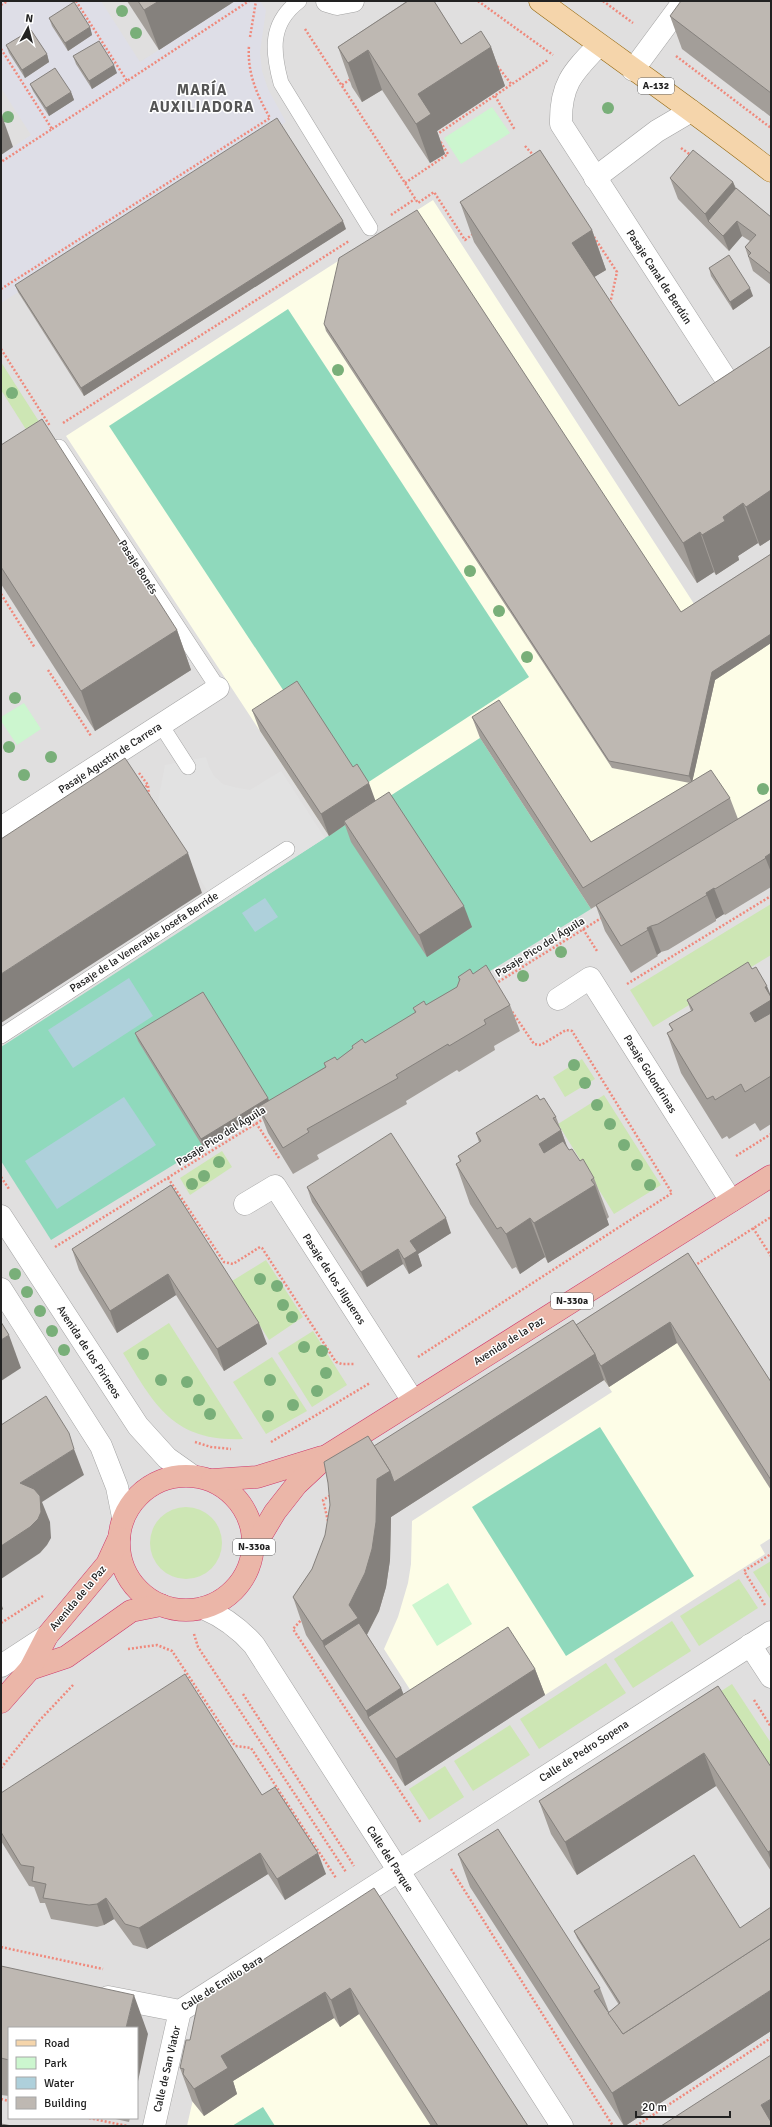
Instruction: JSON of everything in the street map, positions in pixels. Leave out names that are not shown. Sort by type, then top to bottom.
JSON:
[{"type":"highway","name":"Avenida de la Paz","points":[[254,1547],[275,1512],[297,1484],[328,1455],[731,1201],[770,1179]]},
{"type":"highway","name":"Avenida de la Paz","points":[[201,1477],[257,1477],[328,1455]]},
{"type":"highway","name":"N-330a","points":[[170,1477],[201,1477],[230,1491],[244,1507],[252,1526],[254,1547],[249,1568],[238,1586],[222,1600],[197,1609],[175,1609],[161,1605],[143,1594],[129,1578],[121,1559],[121,1528],[134,1499],[150,1485],[170,1477]]},
{"type":"highway","name":"Avenida de la Paz","points":[[1,1702],[30,1669],[47,1636],[107,1564],[121,1528]]},
{"type":"highway","name":"N-330a","points":[[30,1669],[66,1657],[132,1611],[161,1605]]},
{"type":"main road","name":"A-132","points":[[540,1],[771,171]]},
{"type":"street","points":[[327,1],[337,4],[353,1]]},
{"type":"street","points":[[633,70],[684,1]]},
{"type":"street","name":"Pasaje Canal de Berdún","points":[[599,45],[574,71],[562,97],[560,111],[561,124],[724,376]]},
{"type":"street","points":[[595,178],[657,131],[691,111]]},
{"type":"street","name":"Pasaje Agustín de Carrera","points":[[2,826],[218,688]]},
{"type":"street","name":"Pasaje Golondrinas","points":[[558,999],[590,978],[731,1201]]},
{"type":"street","name":"Pasaje de los Jilgueros","points":[[245,1204],[275,1186],[413,1401]]},
{"type":"street","name":"Avenida de los Pirineos","points":[[1,1216],[138,1426],[167,1458],[201,1477]]},
{"type":"street","points":[[1,1289],[101,1446],[117,1487],[121,1528]]},
{"type":"street","name":"Calle del Parque","points":[[197,1609],[223,1617],[240,1630],[254,1646],[562,2126]]},
{"type":"street","name":"Calle de Pedro Sopena","points":[[398,1871],[771,1632]]},
{"type":"street","name":"Avenida de la Paz","points":[[1,1666],[47,1636]]},
{"type":"street","points":[[750,1645],[771,1677]]},
{"type":"street","name":"Calle de Emilio Bara","points":[[87,1992],[180,2011],[398,1871]]},
{"type":"street","name":"Calle de San Viator","points":[[154,2126],[180,2011]]},
{"type":"lane","points":[[299,1],[287,10],[279,22],[276,34],[277,68],[281,83],[370,228]]},
{"type":"lane","name":"Pasaje Bonés","points":[[59,446],[218,688]]},
{"type":"lane","points":[[161,725],[188,767]]},
{"type":"lane","name":"Pasaje de la Venerable Josefa Berride","points":[[1,1036],[287,849]]},
{"type":"path","points":[[1,5],[8,1]]},
{"type":"path","points":[[76,1],[127,81]]},
{"type":"path","points":[[1,162],[249,1]]},
{"type":"path","points":[[405,182],[448,154],[436,135],[554,56],[478,1]]},
{"type":"path","points":[[603,1],[634,24]]},
{"type":"path","points":[[304,27],[418,203],[434,192],[465,240],[478,231]]},
{"type":"path","points":[[1,49],[52,129]]},
{"type":"path","points":[[672,53],[771,128]]},
{"type":"path","points":[[490,66],[496,62],[512,85]]},
{"type":"path","points":[[342,85],[354,77]]},
{"type":"path","points":[[494,96],[515,130]]},
{"type":"path","points":[[1,289],[270,118]]},
{"type":"path","points":[[675,144],[699,161]]},
{"type":"path","points":[[525,146],[536,157]]},
{"type":"path","points":[[53,430],[415,199]]},
{"type":"path","points":[[591,233],[616,272],[610,308]]},
{"type":"path","points":[[1,349],[53,430],[59,446]]},
{"type":"path","points":[[1,594],[35,648]]},
{"type":"path","points":[[48,670],[93,740]]},
{"type":"path","points":[[141,790],[148,785],[150,801]]},
{"type":"path","points":[[620,988],[771,896]]},
{"type":"path","name":"Pasaje Pico del Águila","points":[[489,986],[495,984],[605,916]]},
{"type":"path","points":[[495,984],[499,990]]},
{"type":"path","points":[[415,1358],[672,1193],[572,1031],[566,1030],[541,1045],[534,1044],[511,1009]]},
{"type":"path","name":"Pasaje Pico del Águila","points":[[49,1251],[270,1115]]},
{"type":"path","points":[[256,1123],[282,1163]]},
{"type":"path","points":[[1,1177],[13,1195]]},
{"type":"path","points":[[168,1178],[224,1262],[233,1264],[262,1248],[336,1362],[342,1364],[362,1364]]},
{"type":"path","points":[[693,1266],[771,1217]]},
{"type":"path","points":[[753,1228],[771,1256]]},
{"type":"path","points":[[268,1443],[282,1437],[372,1382]]},
{"type":"path","points":[[190,1440],[211,1447],[238,1449]]},
{"type":"path","points":[[328,1524],[323,1500],[336,1492]]},
{"type":"path","points":[[767,1608],[744,1571],[771,1554]]},
{"type":"path","points":[[1,1622],[49,1591]]},
{"type":"path","points":[[197,1609],[193,1631],[198,1647],[349,1876]]},
{"type":"path","points":[[306,1613],[293,1629],[425,1828]]},
{"type":"path","points":[[126,1649],[157,1645],[172,1651],[235,1746],[251,1748],[336,1878],[329,1882]]},
{"type":"path","points":[[1,1768],[39,1721],[80,1679]]},
{"type":"path","points":[[242,1694],[357,1871]]},
{"type":"path","points":[[447,1863],[613,2126]]},
{"type":"path","points":[[1,1947],[106,1970]]},
{"type":"path","points":[[636,2126],[771,2038]]},
{"type":"path","points":[[94,2119],[127,2126]]},
{"type":"shaded area","points":[[1,1],[771,1],[771,2126],[1,2126]]},
{"type":"shaded area","points":[[1,1],[101,1],[140,62],[235,1],[260,1],[266,10],[260,52],[262,71],[268,89],[286,122],[1,303],[1,155],[31,135],[1,88]]},
{"type":"shaded area","points":[[433,200],[698,610],[771,564],[771,798],[591,909],[480,738],[329,836],[66,436]]},
{"type":"shaded area","points":[[206,757],[214,776],[223,784],[238,788],[250,790],[281,771],[325,838],[218,907],[156,812],[165,765]]},
{"type":"shaded area","points":[[696,1274],[771,1391],[771,1538],[760,1545],[765,1554],[545,1695],[418,1702],[384,1649],[398,1617],[408,1583],[411,1564],[412,1521],[612,1392],[604,1380]]},
{"type":"shaded area","points":[[384,1914],[521,2126],[187,2126],[194,2095],[189,2094],[195,2066]]},
{"type":"green space","points":[[492,107],[510,133],[461,164],[444,138]]},
{"type":"green space","points":[[288,309],[529,677],[361,787],[293,705],[109,426]]},
{"type":"green space","points":[[1,362],[52,442],[39,450],[1,390]]},
{"type":"green space","points":[[24,703],[41,729],[17,745],[1,721],[1,717]]},
{"type":"green space","points":[[480,738],[591,909],[51,1240],[1,1161],[1,1047]]},
{"type":"green space","points":[[771,904],[771,955],[653,1027],[630,990]]},
{"type":"green space","points":[[582,1059],[595,1079],[565,1097],[553,1077]]},
{"type":"green space","points":[[604,1095],[661,1185],[614,1214],[558,1124]]},
{"type":"green space","points":[[222,1151],[232,1167],[190,1195],[180,1178]]},
{"type":"green space","points":[[266,1260],[303,1317],[269,1340],[232,1281]]},
{"type":"green space","points":[[169,1323],[243,1439],[219,1438],[200,1434],[183,1427],[169,1417],[157,1404],[135,1372],[123,1353]]},
{"type":"green space","points":[[313,1331],[347,1385],[312,1407],[278,1353]]},
{"type":"green space","points":[[272,1357],[307,1411],[266,1434],[233,1382]]},
{"type":"green space","points":[[600,1427],[694,1576],[566,1656],[472,1507]]},
{"type":"green space","points":[[179,1507],[193,1507],[200,1509],[212,1517],[220,1529],[222,1543],[220,1557],[212,1569],[200,1577],[193,1579],[179,1579],[172,1577],[160,1569],[152,1557],[150,1550],[150,1536],[152,1529],[160,1517],[172,1509]]},
{"type":"green space","points":[[771,1561],[771,1600],[753,1572]]},
{"type":"green space","points":[[739,1579],[758,1608],[699,1646],[680,1616]]},
{"type":"green space","points":[[448,1583],[472,1624],[437,1646],[412,1605]]},
{"type":"green space","points":[[672,1621],[691,1651],[633,1688],[614,1659]]},
{"type":"green space","points":[[606,1663],[626,1693],[539,1749],[520,1719]]},
{"type":"green space","points":[[732,1684],[771,1743],[771,1770],[677,1720]]},
{"type":"green space","points":[[510,1725],[530,1755],[473,1791],[454,1761]]},
{"type":"green space","points":[[445,1766],[464,1797],[429,1820],[409,1789]]},
{"type":"green space","points":[[263,2107],[275,2126],[232,2126]]},
{"type":"water","points":[[265,898],[278,917],[255,932],[242,913]]},
{"type":"water","points":[[129,978],[153,1016],[73,1068],[48,1030]]},
{"type":"water","points":[[124,1097],[156,1145],[57,1209],[25,1161]]},
{"type":"building","points":[[138,1],[159,1],[144,10]]},
{"type":"building","points":[[408,1],[434,1],[461,44],[481,31],[491,47],[418,94],[431,114],[416,124],[368,50],[348,63],[338,47]]},
{"type":"building","points":[[681,1],[771,1],[771,93],[670,16]]},
{"type":"building","points":[[74,2],[90,27],[65,43],[49,18]]},
{"type":"building","points":[[31,30],[47,54],[22,70],[6,45]]},
{"type":"building","points":[[99,41],[114,65],[89,81],[73,56]]},
{"type":"building","points":[[55,68],[71,92],[46,108],[30,84]]},
{"type":"building","points":[[277,118],[343,221],[81,388],[15,285]]},
{"type":"building","points":[[540,150],[592,230],[572,243],[679,406],[771,346],[771,490],[746,507],[743,503],[723,517],[725,521],[702,535],[700,532],[683,543],[460,202]]},
{"type":"building","points":[[693,150],[733,182],[705,214],[670,178]]},
{"type":"building","points":[[736,188],[771,217],[771,274],[748,256],[751,253],[745,247],[756,235],[737,221],[723,236],[708,221]]},
{"type":"building","points":[[417,210],[681,612],[771,554],[771,634],[712,672],[689,776],[609,761],[324,324],[339,258]]},
{"type":"building","points":[[729,255],[750,288],[730,302],[709,268]]},
{"type":"building","points":[[42,419],[177,630],[81,691],[1,567],[1,445]]},
{"type":"building","points":[[297,681],[353,767],[357,764],[369,783],[321,814],[252,710]]},
{"type":"building","points":[[499,700],[591,842],[711,770],[730,798],[583,888],[472,717]]},
{"type":"building","points":[[125,758],[188,853],[1,974],[1,839]]},
{"type":"building","points":[[389,792],[464,906],[419,935],[344,821]]},
{"type":"building","points":[[771,799],[771,853],[765,857],[766,858],[715,889],[714,888],[706,893],[707,895],[658,924],[647,928],[648,930],[621,946],[596,905]]},
{"type":"building","points":[[748,962],[752,969],[756,967],[767,986],[765,987],[771,997],[771,1000],[750,1013],[755,1022],[771,1013],[771,1076],[745,1092],[741,1084],[715,1100],[713,1096],[707,1099],[667,1033],[673,1030],[669,1024],[693,1010],[687,1000]]},
{"type":"building","points":[[486,965],[510,1005],[484,1020],[486,1024],[449,1046],[448,1044],[396,1075],[398,1078],[307,1129],[309,1132],[283,1148],[258,1107],[326,1067],[324,1063],[335,1057],[337,1060],[362,1039],[365,1043],[416,1012],[413,1008],[424,1001],[426,1005],[457,987],[460,979],[458,977],[470,969],[473,974]]},
{"type":"building","points":[[203,992],[268,1098],[201,1139],[135,1033]]},
{"type":"building","points":[[537,1095],[540,1100],[544,1098],[556,1117],[553,1118],[561,1130],[539,1144],[544,1153],[563,1141],[569,1150],[572,1149],[580,1161],[583,1159],[594,1178],[591,1180],[595,1185],[534,1223],[530,1218],[506,1234],[501,1227],[497,1229],[456,1164],[461,1161],[458,1156],[481,1141],[476,1133]]},
{"type":"building","points":[[391,1133],[446,1218],[410,1241],[417,1251],[404,1259],[398,1249],[361,1272],[307,1187]]},
{"type":"building","points":[[171,1185],[259,1323],[217,1349],[168,1274],[110,1311],[72,1249]]},
{"type":"building","points":[[688,1253],[771,1382],[771,1480],[670,1322],[601,1366],[576,1325]]},
{"type":"building","points":[[573,1320],[595,1354],[394,1482],[390,1471],[374,1446]]},
{"type":"building","points":[[1,1322],[9,1335],[1,1340]]},
{"type":"building","points":[[46,1396],[69,1433],[74,1449],[20,1483],[34,1489],[40,1496],[41,1512],[38,1519],[30,1527],[1,1546],[1,1425]]},
{"type":"building","points":[[368,1436],[390,1471],[377,1479],[376,1522],[372,1549],[365,1573],[349,1605],[358,1618],[322,1641],[293,1597],[312,1569],[325,1535],[330,1505],[324,1462]]},
{"type":"building","points":[[359,1623],[401,1688],[366,1711],[324,1646]]},
{"type":"building","points":[[508,1627],[535,1669],[396,1759],[368,1717]]},
{"type":"building","points":[[185,1674],[262,1795],[275,1787],[318,1853],[277,1879],[260,1853],[139,1928],[125,1924],[106,1898],[97,1904],[89,1905],[43,1898],[46,1884],[32,1881],[34,1867],[21,1865],[1,1832],[1,1793]]},
{"type":"building","points":[[718,1686],[771,1767],[771,1850],[768,1852],[704,1753],[565,1842],[539,1801]]},
{"type":"building","points":[[498,1829],[600,1988],[594,1991],[623,2034],[771,1938],[771,1990],[612,2093],[458,1854]]},
{"type":"building","points":[[694,1855],[740,1928],[771,1907],[771,1938],[623,2034],[608,2013],[620,2003],[574,1931]]},
{"type":"building","points":[[374,1888],[528,2126],[438,2126],[350,1988],[331,2000],[325,1992],[221,2056],[228,2068],[194,2089],[183,2074],[184,2069],[180,2068],[186,2040],[190,2040],[198,2002]]},
{"type":"building","points":[[1,1966],[134,1995],[126,2027],[8,2027],[8,2060],[1,2058]]},
{"type":"building","points":[[771,2055],[771,2099],[761,2105],[771,2122],[771,2126],[661,2126]]},
{"type":"building","points":[[1,2124],[12,2126],[1,2126]]},
{"type":"district","name":"MARÍA AUXILIADORA","points":[[202,98]]}]
